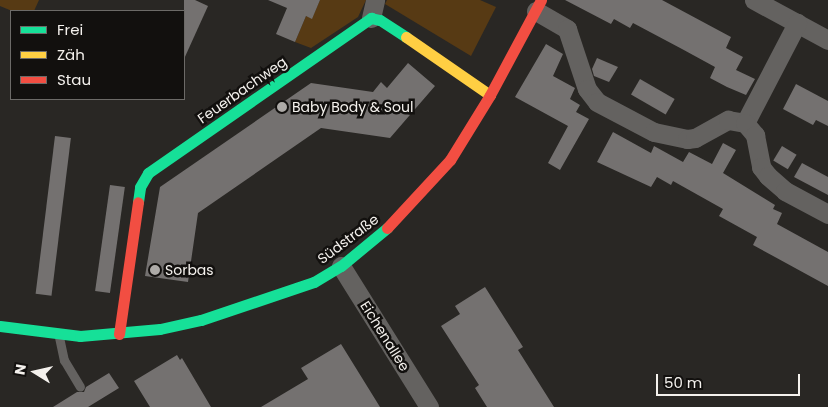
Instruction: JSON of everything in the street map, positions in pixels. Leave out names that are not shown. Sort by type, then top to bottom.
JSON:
[{"type":"street","points":[[754,0],[828,40]]},
{"type":"street","points":[[538,5],[567,29],[587,89],[597,102],[654,132],[671,137],[695,138],[728,120],[745,123],[755,135],[761,167],[768,176],[785,191],[828,214]]},
{"type":"street","name":"Südstraße","points":[[0,326],[59,334],[119,334],[201,320],[314,282],[341,266],[375,240],[414,204],[450,160],[490,95],[538,5]]},
{"type":"street","name":"Feuerbachweg","points":[[119,334],[140,187],[148,174],[373,9],[380,20],[490,95]]},
{"type":"street","points":[[745,123],[797,24]]},
{"type":"street","name":"Eichenallee","points":[[341,266],[429,407]]},
{"type":"lane","points":[[59,334],[64,360],[80,387]]},
{"type":"shaded area","points":[[0,0],[39,0],[34,10],[10,10],[0,6]]},
{"type":"shaded area","points":[[320,0],[366,0],[358,17],[311,48],[295,42],[306,16],[312,18]]},
{"type":"shaded area","points":[[387,0],[480,0],[496,7],[471,56],[385,4]]},
{"type":"building","points":[[184,0],[195,0],[208,6],[185,57],[185,10]]},
{"type":"building","points":[[268,0],[320,0],[312,19],[306,16],[295,42],[276,34],[287,8]]},
{"type":"building","points":[[565,0],[662,0],[731,37],[726,48],[743,57],[736,70],[755,79],[746,95],[710,78],[715,67],[633,23],[630,28],[614,19],[611,24]]},
{"type":"building","points":[[546,44],[563,54],[553,76],[575,88],[570,99],[580,105],[576,112],[589,119],[560,170],[548,163],[568,126],[515,97]]},
{"type":"building","points":[[597,58],[618,67],[609,82],[594,76],[592,69]]},
{"type":"building","points":[[408,63],[435,86],[390,138],[321,128],[198,213],[188,282],[145,276],[160,187],[311,83],[373,92],[381,82],[387,88]]},
{"type":"building","points":[[640,79],[675,99],[666,115],[631,95]]},
{"type":"building","points":[[796,84],[828,101],[828,126],[816,120],[813,125],[783,109]]},
{"type":"building","points":[[613,132],[651,153],[654,146],[683,162],[689,152],[712,164],[723,143],[736,150],[723,173],[775,205],[773,209],[782,213],[777,224],[828,252],[828,286],[753,245],[757,237],[719,216],[723,209],[673,181],[671,185],[657,177],[651,187],[597,162]]},
{"type":"building","points":[[55,136],[71,138],[52,296],[36,294]]},
{"type":"building","points":[[782,146],[797,155],[788,169],[773,161]]},
{"type":"building","points":[[802,163],[828,177],[828,195],[794,177]]},
{"type":"building","points":[[110,185],[125,187],[110,293],[95,291]]},
{"type":"building","points":[[485,287],[523,347],[518,350],[554,407],[487,407],[475,388],[479,385],[441,326],[460,314],[455,306]]},
{"type":"building","points":[[341,344],[380,407],[261,407],[308,379],[301,368]]},
{"type":"building","points":[[177,355],[180,360],[182,358],[211,407],[150,407],[134,381]]},
{"type":"building","points":[[109,373],[119,388],[88,407],[53,407],[77,392],[84,392],[86,387]]},
{"type":"traffic: fast","points":[[138,202],[140,187],[148,173],[371,18],[380,20],[406,37]]},
{"type":"traffic: fast","points":[[0,326],[80,336],[160,329],[201,320],[314,282],[341,266],[387,228]]},
{"type":"traffic: slow","points":[[406,37],[490,95]]},
{"type":"traffic: jam","points":[[387,228],[450,160],[490,95],[541,0]]},
{"type":"traffic: jam","points":[[119,334],[138,202]]},
{"type":"place","name":"Baby Body & Soul","points":[[282,107]]},
{"type":"place","name":"Sorbas","points":[[155,270]]}]
